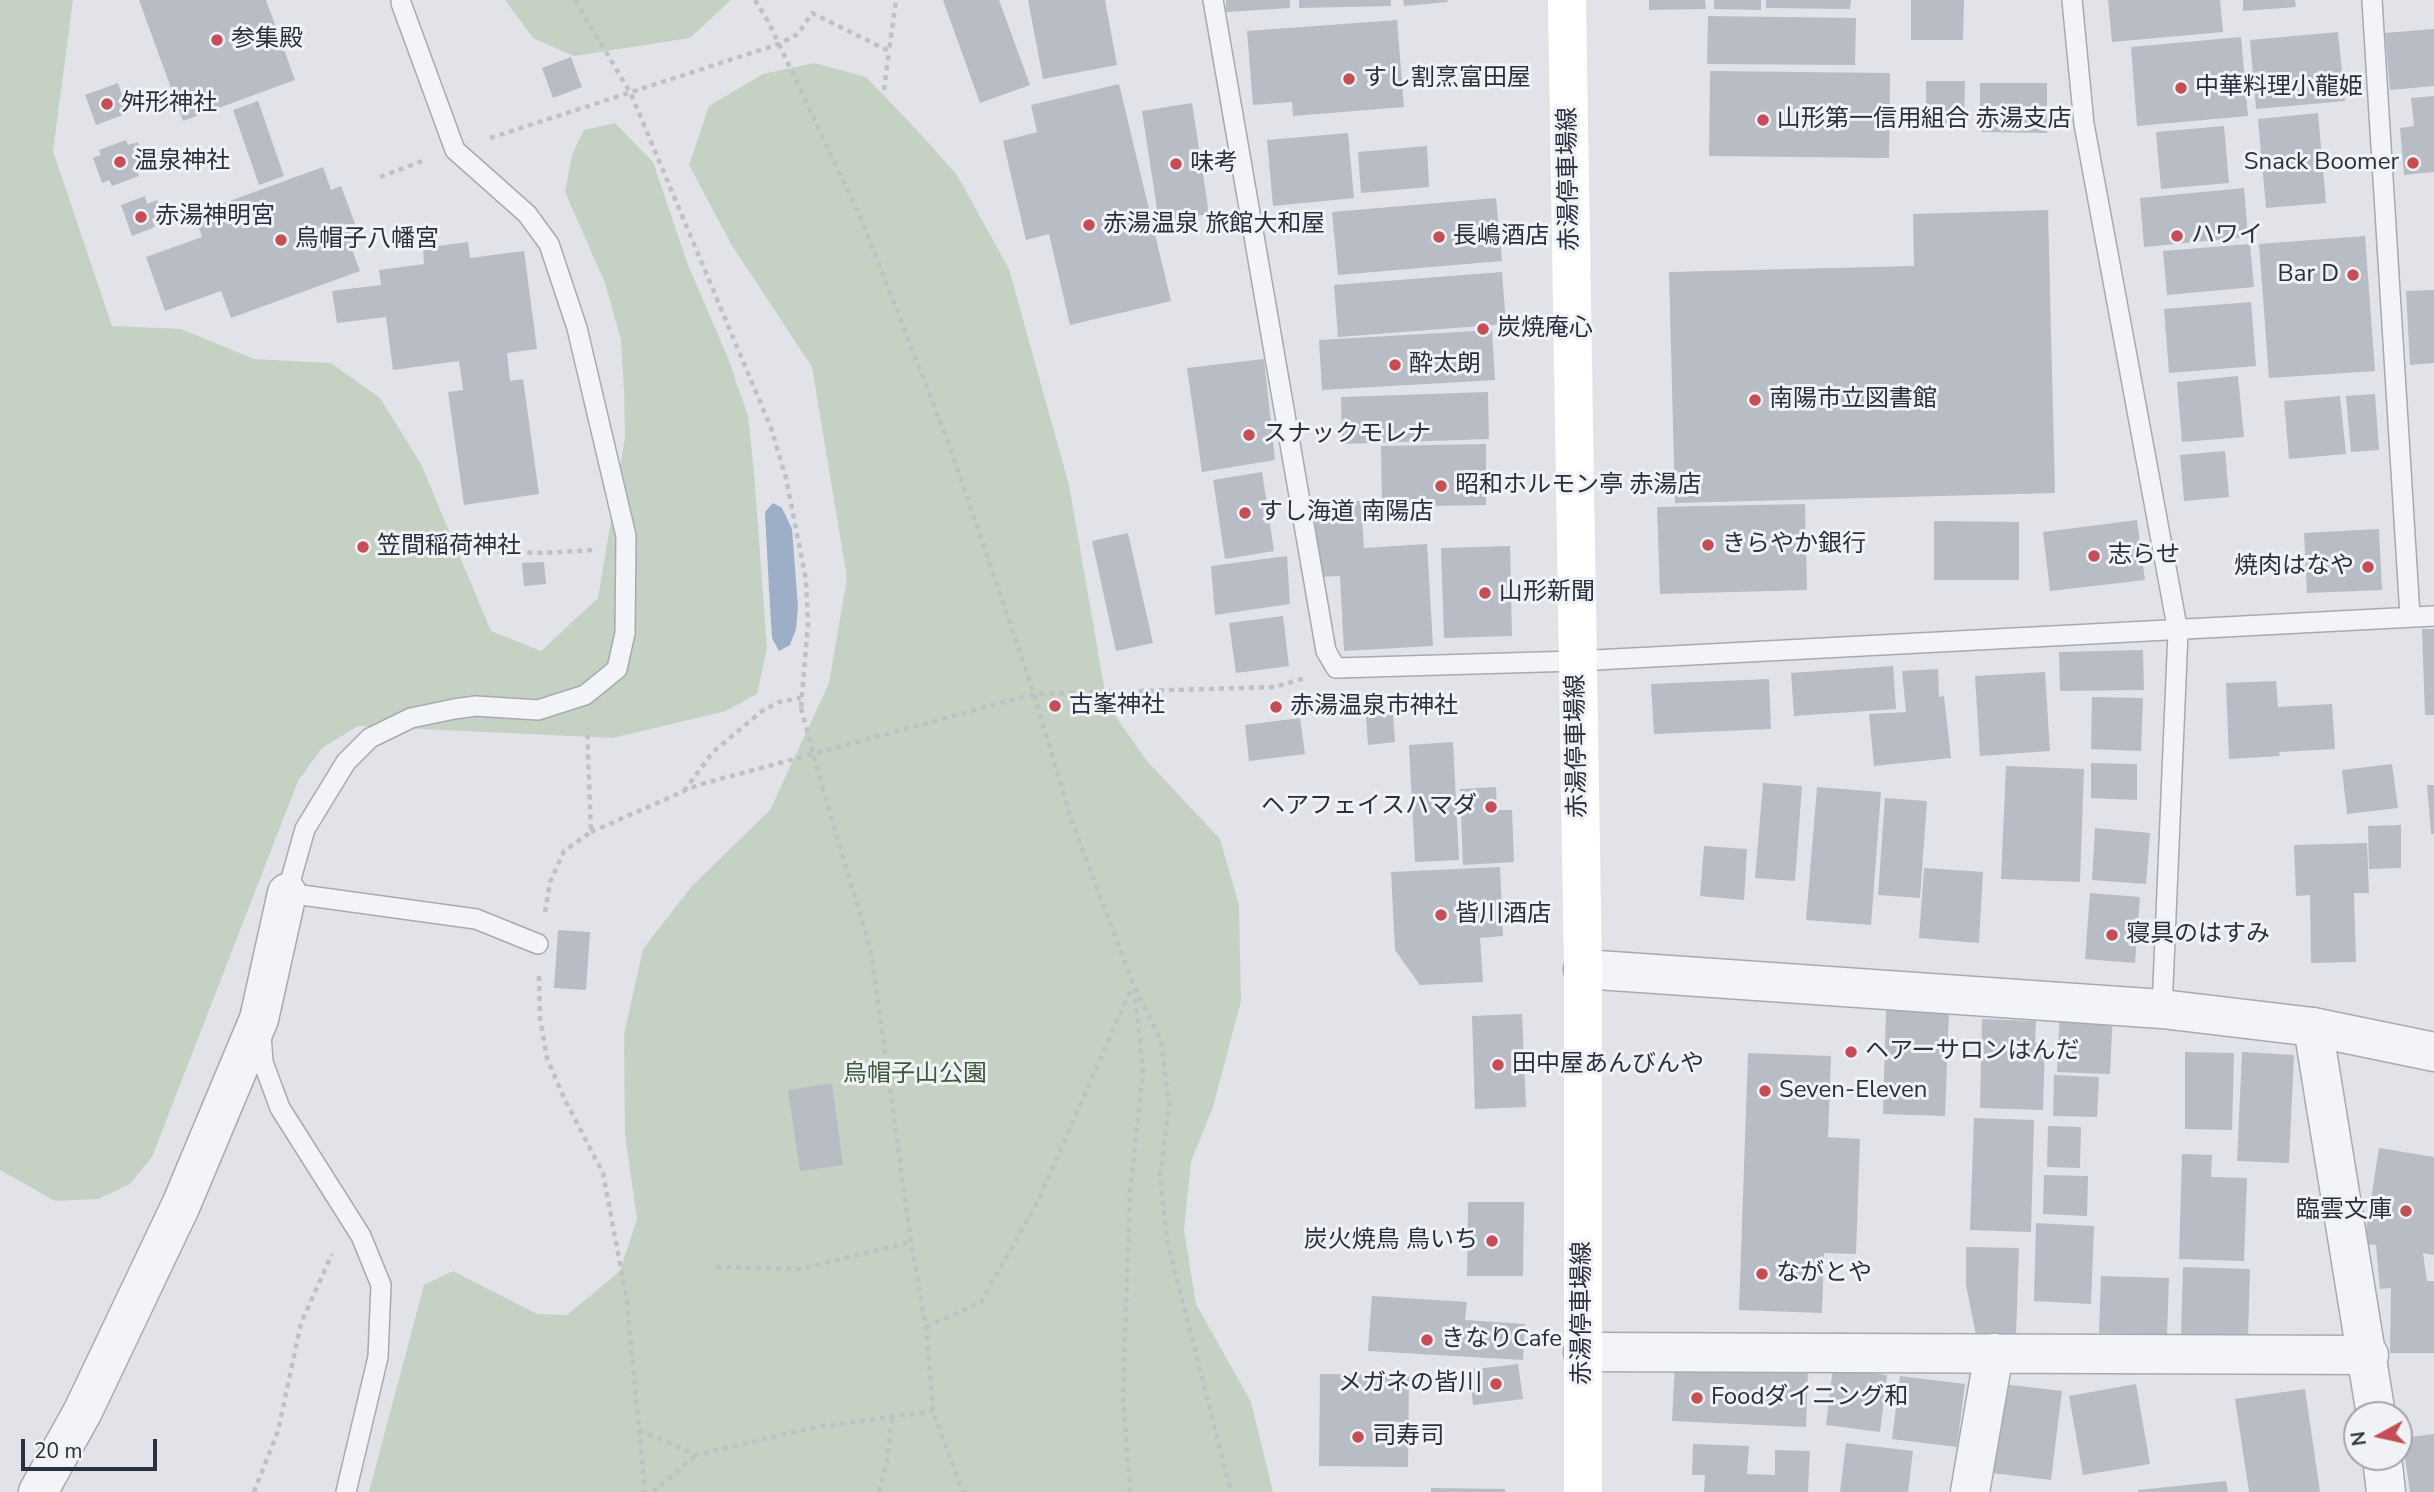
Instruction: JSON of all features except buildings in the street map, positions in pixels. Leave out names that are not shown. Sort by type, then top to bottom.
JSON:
[{"type":"main road","name":"赤湯停車場線","points":[[1567,0],[1583,969],[1583,1492]]},
{"type":"street","points":[[38,1492],[83,1411],[181,1205],[260,1019],[287,892]]},
{"type":"street","points":[[1583,969],[2162,1009],[2313,1027],[2434,1052]]},
{"type":"street","points":[[2313,1027],[2369,1355],[2374,1401]]},
{"type":"street","points":[[1583,1352],[2369,1355]]},
{"type":"street","points":[[1970,1492],[1994,1353]]},
{"type":"street","points":[[2384,1471],[2386,1492]]},
{"type":"lane","points":[[1213,0],[1326,651],[1336,668],[1576,661],[2178,632],[2434,616]]},
{"type":"lane","points":[[2072,0],[2084,124],[2178,632],[2162,1009]]},
{"type":"lane","points":[[2372,0],[2410,616]]},
{"type":"lane","points":[[401,2],[455,150],[527,214],[549,244],[576,328],[626,536],[625,633],[617,669],[585,695],[538,710],[476,706],[454,709],[411,718],[370,738],[346,762],[305,829],[287,892],[476,919],[538,944]]},
{"type":"lane","points":[[260,1019],[263,1062],[280,1108],[361,1236],[381,1285],[378,1357],[346,1492]]},
{"type":"path","points":[[575,0],[631,94],[771,428],[786,478],[806,580],[808,624],[801,708],[872,951],[911,1242],[926,1327],[933,1411],[963,1492]]},
{"type":"path","points":[[755,0],[779,44],[862,221],[950,444],[1034,694],[1072,822],[1133,983],[1161,1041],[1170,1105],[1160,1175],[1167,1240],[1231,1492]]},
{"type":"path","points":[[884,90],[896,0]]},
{"type":"path","points":[[488,139],[779,44],[798,34],[811,13],[889,51]]},
{"type":"path","points":[[378,541],[445,550],[544,553],[626,548]]},
{"type":"path","points":[[645,1492],[627,1301],[603,1173],[564,1098],[547,1058],[540,1018],[538,944],[550,882],[564,851],[591,832],[684,791],[1034,694],[1275,687]]},
{"type":"path","points":[[684,791],[713,752],[762,711],[779,702],[802,698]]},
{"type":"path","points":[[586,720],[591,832]]},
{"type":"path","points":[[926,1327],[981,1302],[1038,1201],[1133,983]]},
{"type":"path","points":[[1130,1492],[1123,1394],[1130,1191],[1143,1072],[1133,983]]},
{"type":"path","points":[[254,1492],[278,1431],[301,1323],[350,1219]]},
{"type":"path","points":[[716,1267],[801,1269],[911,1242]]},
{"type":"path","points":[[653,1492],[696,1455],[811,1428],[933,1411]]},
{"type":"path","points":[[879,1492],[887,1461],[892,1416]]},
{"type":"path","points":[[639,1430],[696,1455]]},
{"type":"green space","points":[[0,0],[73,0],[53,151],[112,326],[181,329],[254,359],[331,363],[380,398],[421,464],[491,631],[541,651],[598,598],[625,437],[624,392],[621,340],[605,283],[565,192],[572,155],[584,130],[615,123],[653,162],[688,265],[728,358],[748,416],[754,472],[767,648],[757,694],[726,711],[613,738],[358,726],[322,748],[298,781],[152,1157],[130,1184],[98,1199],[55,1201],[0,1170]]},
{"type":"green space","points":[[505,0],[731,0],[690,38],[574,56],[533,38]]},
{"type":"green space","name":"烏帽子山公園","points":[[814,63],[866,77],[915,128],[957,175],[1009,269],[1069,485],[1107,704],[1147,761],[1220,839],[1239,905],[1241,1001],[1213,1107],[1191,1162],[1184,1230],[1196,1304],[1251,1402],[1273,1492],[369,1492],[424,1285],[453,1271],[537,1314],[567,1315],[620,1271],[637,1219],[625,1135],[624,1034],[643,949],[692,886],[770,810],[829,683],[847,578],[812,367],[731,244],[689,165],[709,106],[763,74]]},
{"type":"water","points":[[773,503],[782,508],[792,529],[798,607],[796,629],[790,645],[779,651],[772,638],[765,512]]},
{"type":"place","name":"参集殿","points":[[217,40]]},
{"type":"place","name":"すし割烹富田屋","points":[[1349,79]]},
{"type":"place","name":"中華料理小龍姫","points":[[2181,88]]},
{"type":"place","name":"舛形神社","points":[[107,104]]},
{"type":"place","name":"山形第一信用組合 赤湯支店","points":[[1763,120]]},
{"type":"place","name":"温泉神社","points":[[120,162]]},
{"type":"place","name":"Snack Boomer","points":[[2413,163]]},
{"type":"place","name":"味考","points":[[1176,164]]},
{"type":"place","name":"赤湯神明宮","points":[[141,217]]},
{"type":"place","name":"赤湯温泉 旅館大和屋","points":[[1089,225]]},
{"type":"place","name":"ハワイ","points":[[2177,236]]},
{"type":"place","name":"長嶋酒店","points":[[1439,237]]},
{"type":"place","name":"烏帽子八幡宮","points":[[281,240]]},
{"type":"place","name":"Bar D","points":[[2353,275]]},
{"type":"place","name":"炭焼庵心","points":[[1483,329]]},
{"type":"place","name":"酔太朗","points":[[1395,365]]},
{"type":"place","name":"南陽市立図書館","points":[[1755,400]]},
{"type":"place","name":"スナックモレナ","points":[[1249,435]]},
{"type":"place","name":"昭和ホルモン亭 赤湯店","points":[[1441,486]]},
{"type":"place","name":"すし海道 南陽店","points":[[1245,513]]},
{"type":"place","name":"きらやか銀行","points":[[1708,545]]},
{"type":"place","name":"笠間稲荷神社","points":[[363,547]]},
{"type":"place","name":"志らせ","points":[[2094,556]]},
{"type":"place","name":"焼肉はなや","points":[[2368,567]]},
{"type":"place","name":"山形新聞","points":[[1485,593]]},
{"type":"place","name":"古峯神社","points":[[1055,706]]},
{"type":"place","name":"赤湯温泉市神社","points":[[1276,707]]},
{"type":"place","name":"ヘアフェイスハマダ","points":[[1491,807]]},
{"type":"place","name":"皆川酒店","points":[[1441,915]]},
{"type":"place","name":"寝具のはすみ","points":[[2112,935]]},
{"type":"place","name":"ヘアーサロンはんだ","points":[[1851,1052]]},
{"type":"place","name":"田中屋あんびんや","points":[[1498,1065]]},
{"type":"place","name":"Seven-Eleven","points":[[1765,1091]]},
{"type":"place","name":"臨雲文庫","points":[[2406,1211]]},
{"type":"place","name":"炭火焼鳥 鳥いち","points":[[1492,1241]]},
{"type":"place","name":"ながとや","points":[[1762,1274]]},
{"type":"place","name":"きなりCafe","points":[[1427,1340]]},
{"type":"place","name":"メガネの皆川","points":[[1496,1384]]},
{"type":"place","name":"Foodダイニング和","points":[[1697,1398]]},
{"type":"place","name":"司寿司","points":[[1358,1437]]}]
